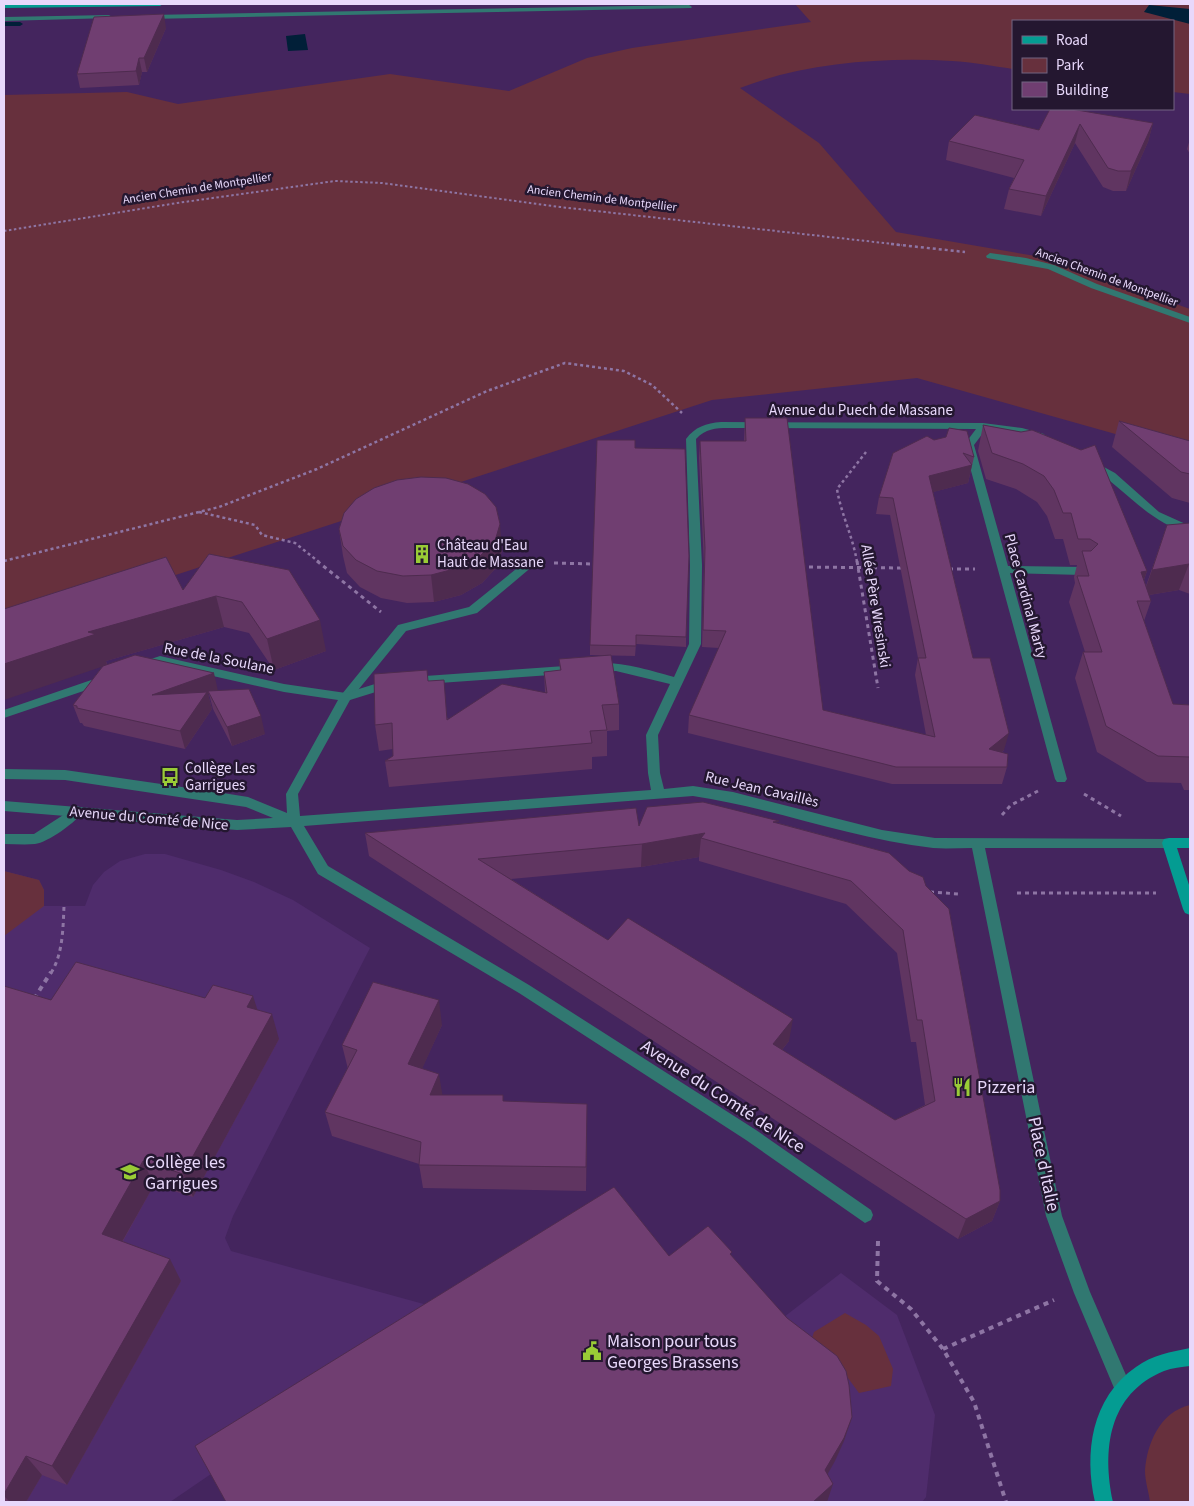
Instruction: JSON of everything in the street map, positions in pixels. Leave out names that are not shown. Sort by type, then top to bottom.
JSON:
[{"type":"street","points":[[4,6],[160,4]]},
{"type":"street","points":[[137,17],[689,7]]},
{"type":"street","points":[[4,19],[117,17]]},
{"type":"street","name":"Ancien Chemin de Montpellier","points":[[990,256],[1052,267],[1094,286],[1190,320]]},
{"type":"street","name":"Avenue du Puech de Massane","points":[[698,430],[713,426],[734,425],[983,426],[1022,431],[1052,440]]},
{"type":"street","name":"Place Cardinal Marty","points":[[983,426],[969,445],[1061,779]]},
{"type":"street","points":[[658,793],[654,774],[652,735],[695,644],[696,565],[691,440],[698,430]]},
{"type":"street","points":[[1086,460],[1111,475],[1155,514],[1190,530]]},
{"type":"street","points":[[294,821],[292,794],[346,697],[402,628],[473,610],[530,563]]},
{"type":"street","points":[[1003,570],[1082,572]]},
{"type":"street","name":"Rue de la Soulane","points":[[132,669],[160,660],[284,688],[346,697],[390,683],[616,667],[678,682]]},
{"type":"street","points":[[4,714],[114,676]]},
{"type":"street","name":"Avenue du Comté de Nice","points":[[4,774],[65,774],[224,798],[248,802],[294,821],[324,870],[524,989],[751,1135],[865,1215]]},
{"type":"street","name":"Rue Jean Cavaillès","points":[[294,821],[384,816],[693,791],[733,797],[882,835],[935,843],[1190,843]]},
{"type":"street","name":"Avenue du Comté de Nice","points":[[4,806],[238,825],[294,821]]},
{"type":"street","points":[[4,839],[36,839],[77,812]]},
{"type":"street","name":"Place d'Italie","points":[[977,842],[1054,1216],[1082,1293],[1123,1389]]},
{"type":"street","points":[[1169,843],[1190,909]]},
{"type":"street","points":[[1101,1500],[1098,1460],[1101,1431],[1110,1409],[1123,1389],[1145,1370],[1178,1358],[1190,1357]]},
{"type":"path","points":[[1185,4],[1190,4]]},
{"type":"path","name":"Ancien Chemin de Montpellier","points":[[4,231],[177,203],[335,181],[382,183],[560,207],[893,243],[990,256]]},
{"type":"path","points":[[4,561],[220,507],[317,470],[487,391],[565,363],[624,371],[652,385],[698,430]]},
{"type":"path","name":"Allée Père Wresinski","points":[[878,688],[854,542],[840,508],[838,489],[861,459],[882,426]]},
{"type":"path","points":[[198,512],[255,526],[262,536],[295,543],[402,628]]},
{"type":"path","points":[[530,563],[598,564]]},
{"type":"path","points":[[792,567],[906,568]]},
{"type":"path","points":[[945,569],[1003,570]]},
{"type":"path","points":[[1002,816],[1011,805]]},
{"type":"path","points":[[1108,809],[1123,817]]},
{"type":"path","points":[[30,1006],[54,968],[63,936],[64,906]]},
{"type":"path","points":[[865,1215],[880,1243],[877,1281],[911,1309],[943,1349],[974,1402],[1006,1502]]},
{"type":"path","points":[[943,1349],[1051,1300],[1082,1293]]},
{"type":"shaded area","name":"Collège les Garrigues","points":[[145,854],[165,854],[221,870],[254,882],[293,900],[370,948],[233,1216],[225,1238],[231,1251],[449,1311],[170,1502],[4,1502],[4,871],[39,880],[44,890],[44,906],[85,906],[93,885],[104,872],[120,861]]},
{"type":"shaded area","points":[[841,1273],[897,1315],[935,1415],[926,1497],[922,1502],[726,1502],[651,1420]]},
{"type":"green space","points":[[795,4],[1190,4],[1190,94],[1174,92],[1174,20],[1012,20],[1012,69],[952,61],[871,61],[817,67],[765,79],[740,88],[819,143],[896,232],[1047,258],[1190,309],[1190,455],[917,378],[712,400],[4,631],[4,95],[127,92],[178,104],[390,74],[509,91],[587,58],[632,48],[811,22]]},
{"type":"green space","points":[[4,871],[39,880],[44,890],[44,906],[4,936]]},
{"type":"green space","points":[[845,1313],[866,1325],[879,1336],[893,1369],[891,1386],[859,1393],[845,1374],[808,1350],[814,1332]]},
{"type":"green space","points":[[1190,1405],[1190,1502],[1150,1502],[1145,1471],[1152,1440],[1157,1430],[1171,1414]]},
{"type":"water","points":[[1149,5],[1190,9],[1190,24],[1144,12]]},
{"type":"water","points":[[305,34],[308,50],[288,51],[286,36]]},
{"type":"building","points":[[164,14],[144,58],[139,58],[136,71],[77,74],[94,17]]},
{"type":"building","points":[[1049,110],[1077,110],[1153,123],[1131,171],[1118,171],[1108,168],[1080,124],[1046,196],[1009,189],[1024,160],[949,141],[975,115],[1039,130]]},
{"type":"building","points":[[745,418],[787,418],[823,710],[935,737],[918,658],[926,658],[893,498],[879,497],[893,453],[927,436],[934,440],[946,437],[949,428],[967,431],[974,457],[963,453],[972,465],[929,476],[973,658],[990,658],[1009,733],[989,749],[1008,754],[1007,767],[896,767],[689,715],[726,631],[703,630],[705,548],[700,441],[746,441]]},
{"type":"building","points":[[1119,421],[1190,441],[1190,474],[1181,472]]},
{"type":"building","points":[[983,425],[1021,432],[1032,430],[1081,450],[1095,445],[1147,571],[1141,572],[1151,601],[1137,601],[1173,704],[1190,705],[1190,757],[1158,756],[1106,726],[1083,652],[1102,652],[1077,576],[1089,576],[1082,551],[1091,551],[1098,544],[1090,539],[1078,539],[1071,513],[1063,513],[1054,490],[1044,476],[1023,464],[992,453]]},
{"type":"building","points":[[597,440],[635,440],[635,448],[685,449],[689,556],[686,637],[636,635],[636,646],[590,645]]},
{"type":"building","name":"Château d'Eau Haut de Massane","points":[[421,477],[446,478],[468,484],[485,494],[496,507],[500,524],[495,541],[480,556],[458,568],[431,575],[403,576],[377,571],[356,560],[343,546],[339,529],[344,513],[356,499],[374,488],[397,480]]},
{"type":"building","points":[[1190,523],[1190,565],[1152,570],[1167,525]]},
{"type":"building","points":[[209,554],[289,570],[320,620],[267,639],[242,602],[216,596],[88,632],[96,634],[4,664],[4,609],[166,557],[183,590]]},
{"type":"building","points":[[135,655],[214,673],[152,695],[207,692],[180,731],[77,708],[77,706],[73,705],[103,666]]},
{"type":"building","points":[[611,655],[619,704],[602,705],[607,730],[590,731],[592,743],[385,761],[393,756],[392,723],[375,725],[374,674],[427,670],[428,681],[444,680],[447,720],[502,684],[547,693],[544,672],[561,670],[559,659]]},
{"type":"building","points":[[249,689],[261,716],[227,727],[208,691]]},
{"type":"building","points":[[703,802],[779,821],[773,822],[889,853],[909,871],[923,877],[926,886],[949,909],[1000,1190],[1000,1201],[966,1219],[365,833],[636,808],[639,826],[647,807]],"holes":[[[705,833],[701,838],[851,881],[903,930],[917,1020],[922,1020],[935,1101],[895,1120],[773,1044],[793,1019],[628,918],[608,940],[478,859],[642,844]]]},
{"type":"building","points":[[76,962],[205,998],[213,985],[253,996],[247,1007],[272,1014],[183,1174],[143,1161],[102,1234],[170,1259],[52,1466],[26,1456],[4,1494],[4,986],[51,1000]]},
{"type":"building","points":[[373,982],[439,1000],[408,1064],[439,1074],[430,1095],[503,1095],[503,1101],[587,1104],[586,1167],[419,1165],[421,1142],[325,1112],[357,1050],[342,1045]]},
{"type":"building","name":"Maison pour tous Georges Brassens","points":[[614,1187],[669,1256],[708,1226],[732,1252],[730,1254],[787,1318],[837,1356],[846,1371],[852,1417],[844,1438],[825,1470],[833,1484],[813,1502],[226,1502],[195,1446]]},
{"type":"waterway","points":[[4,24],[20,24]]},
{"type":"place","name":"Château d'Eau Haut de Massane","points":[[422,554]]},
{"type":"place","name":"Collège Les Garrigues","points":[[170,777]]},
{"type":"place","name":"Pizzeria","points":[[962,1087]]},
{"type":"place","name":"Collège les Garrigues","points":[[130,1172]]},
{"type":"place","name":"Maison pour tous Georges Brassens","points":[[592,1351]]}]
